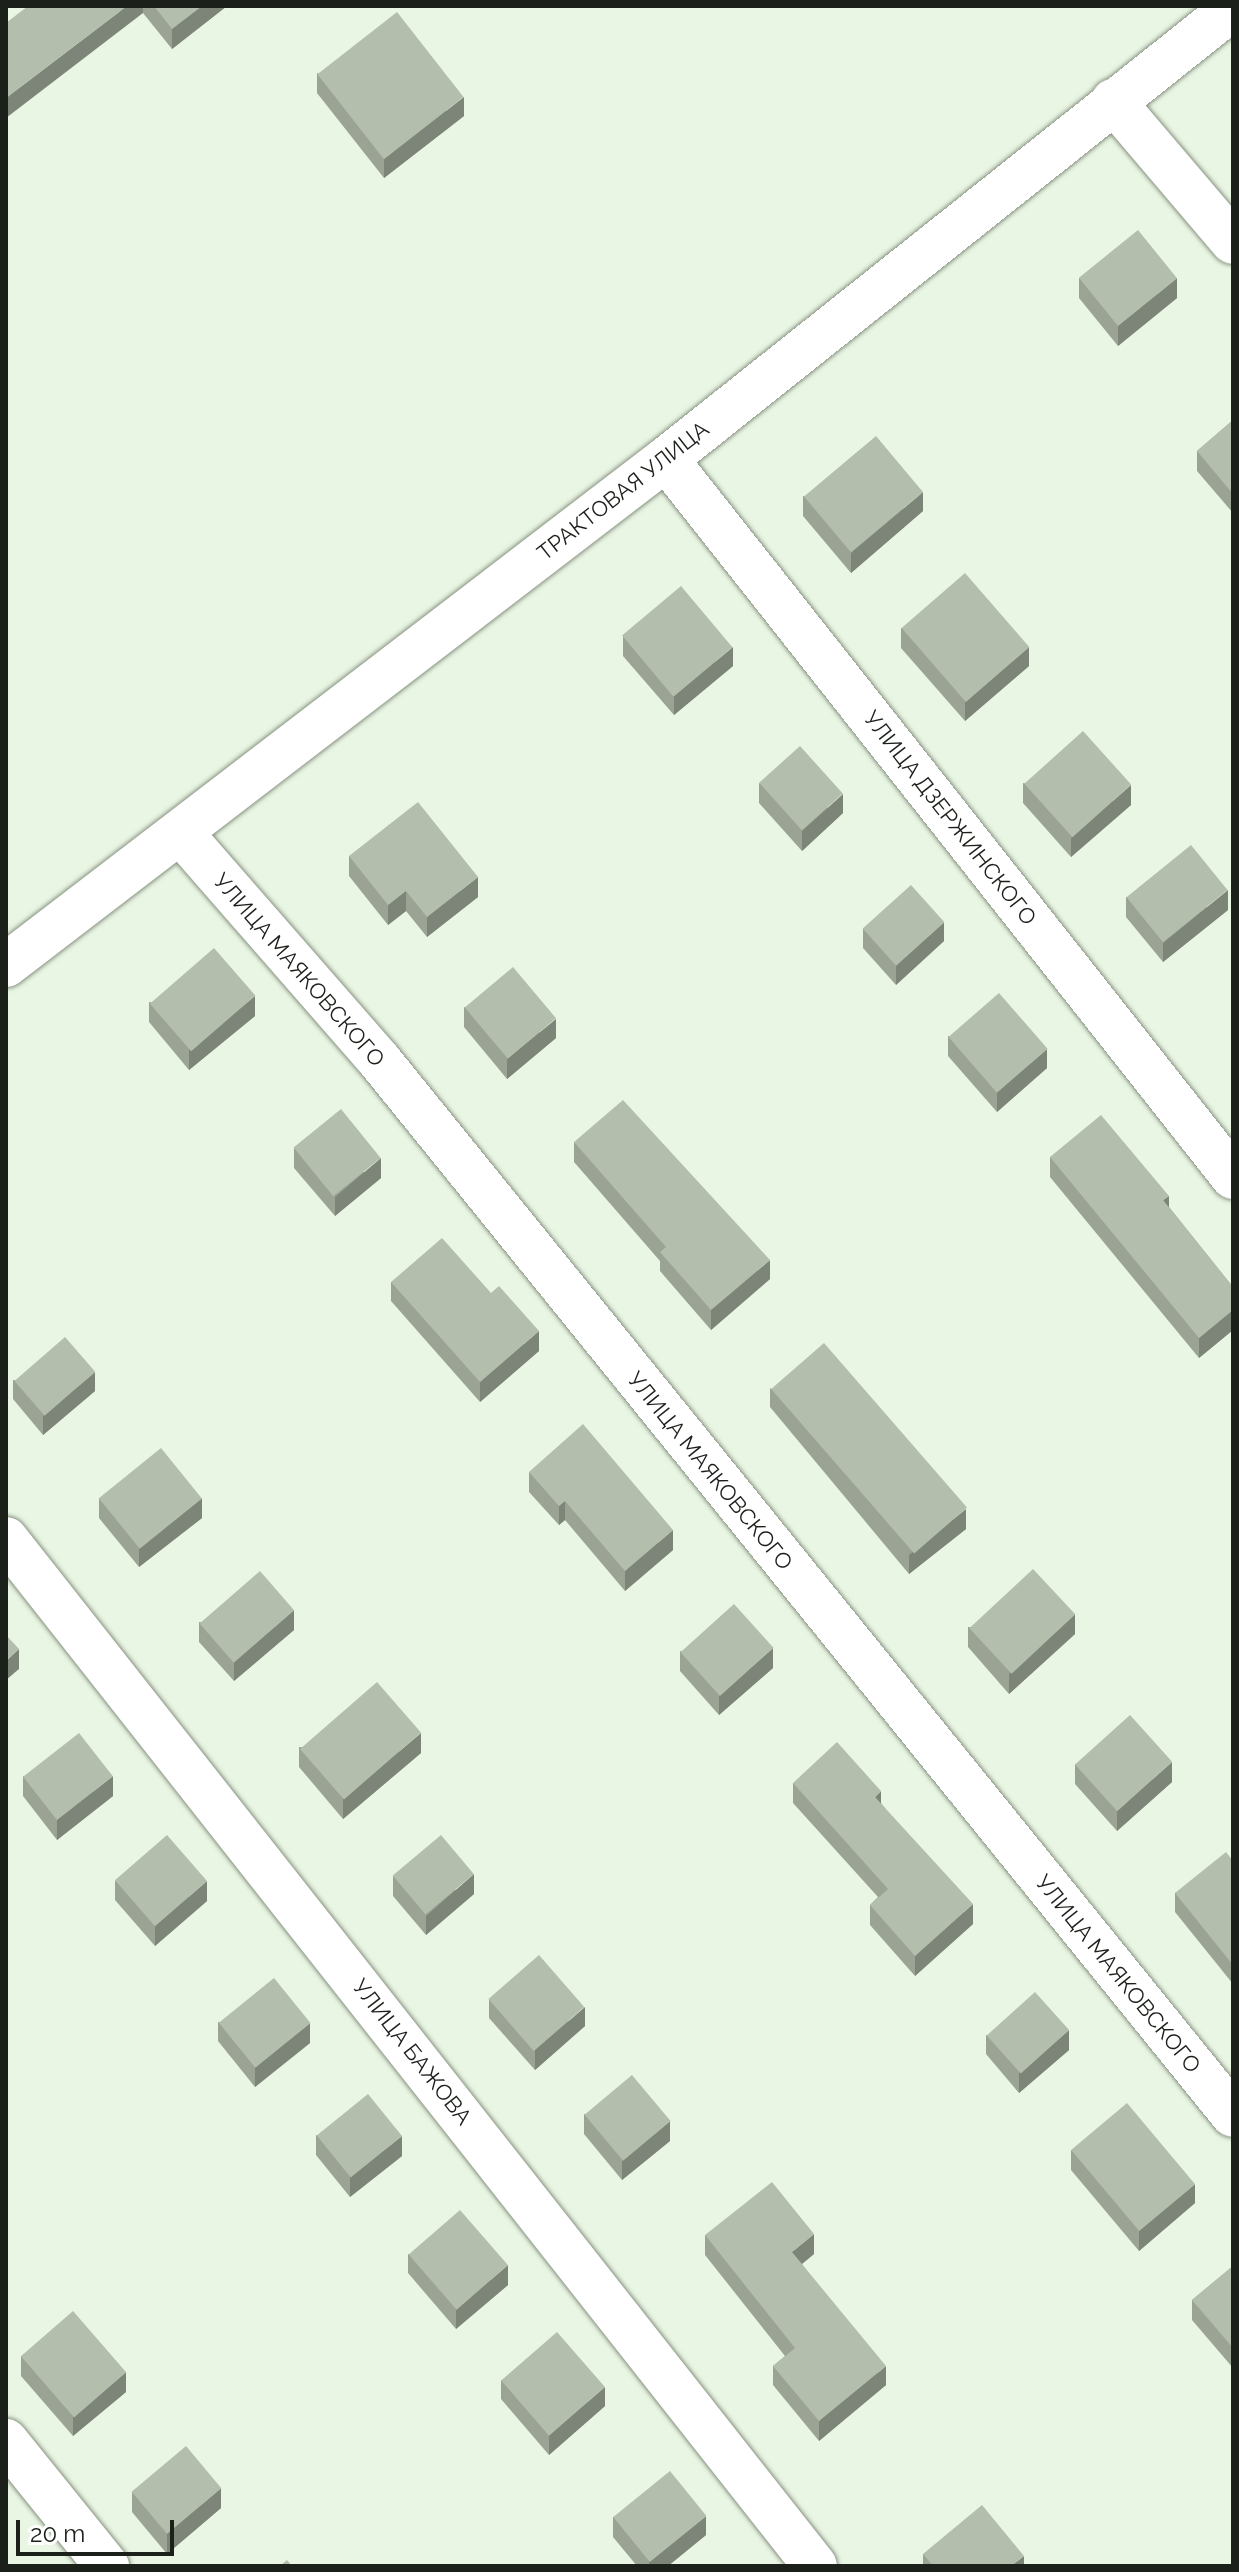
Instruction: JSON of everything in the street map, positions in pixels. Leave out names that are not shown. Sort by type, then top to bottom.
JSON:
[{"type":"street","name":"ТРАКТОВАЯ УЛИЦА","points":[[6,965],[666,459],[1233,8]]},
{"type":"street","points":[[1113,101],[1233,242]]},
{"type":"street","name":"УЛИЦА ДЗЕРЖИНСКОГО","points":[[666,459],[1233,1177]]},
{"type":"street","name":"УЛИЦА МАЯКОВСКОГО","points":[[180,832],[379,1060],[1233,2115]]},
{"type":"street","name":"УЛИЦА БАЖОВА","points":[[6,1539],[815,2566]]},
{"type":"street","points":[[6,2441],[107,2566]]},
{"type":"building","points":[[28,6],[127,6],[6,98],[6,23]]},
{"type":"building","points":[[154,6],[202,6],[172,29]]},
{"type":"building","points":[[397,12],[463,97],[384,159],[317,74]]},
{"type":"building","points":[[1138,230],[1177,278],[1118,326],[1079,278]]},
{"type":"building","points":[[1233,420],[1233,494],[1197,451]]},
{"type":"building","points":[[876,436],[923,492],[851,552],[804,496]]},
{"type":"building","points":[[965,573],[1029,647],[966,702],[902,628]]},
{"type":"building","points":[[681,586],[732,647],[673,697],[622,635]]},
{"type":"building","points":[[1083,731],[1131,785],[1072,837],[1024,784]]},
{"type":"building","points":[[800,746],[843,794],[802,830],[759,783]]},
{"type":"building","points":[[418,802],[478,877],[427,917],[406,891],[388,905],[349,856]]},
{"type":"building","points":[[1191,845],[1228,890],[1163,942],[1126,897]]},
{"type":"building","points":[[911,885],[944,922],[896,966],[863,928]]},
{"type":"building","points":[[214,948],[255,996],[191,1051],[150,1004]]},
{"type":"building","points":[[513,967],[556,1018],[508,1059],[465,1007]]},
{"type":"building","points":[[999,993],[1048,1049],[997,1093],[948,1037]]},
{"type":"building","points":[[623,1100],[770,1260],[711,1310],[660,1252],[666,1247],[574,1142]]},
{"type":"building","points":[[341,1109],[381,1158],[333,1196],[294,1147]]},
{"type":"building","points":[[1101,1115],[1169,1196],[1163,1200],[1233,1287],[1233,1310],[1199,1338],[1050,1157]]},
{"type":"building","points":[[442,1238],[491,1293],[499,1286],[539,1331],[480,1382],[391,1282]]},
{"type":"building","points":[[65,1337],[95,1372],[45,1416],[14,1381]]},
{"type":"building","points":[[824,1343],[967,1508],[914,1553],[771,1389]]},
{"type":"building","points":[[583,1424],[673,1530],[625,1571],[565,1501],[559,1506],[529,1472]]},
{"type":"building","points":[[161,1448],[202,1499],[140,1549],[99,1498]]},
{"type":"building","points":[[1033,1569],[1075,1614],[1012,1674],[969,1628]]},
{"type":"building","points":[[260,1571],[294,1610],[234,1663],[200,1623]]},
{"type":"building","points":[[734,1604],[773,1648],[720,1696],[680,1652]]},
{"type":"building","points":[[6,1635],[19,1649],[6,1661]]},
{"type":"building","points":[[377,1682],[421,1733],[344,1799],[300,1749]]},
{"type":"building","points":[[1130,1715],[1172,1762],[1117,1811],[1075,1765]]},
{"type":"building","points":[[79,1733],[113,1776],[57,1820],[23,1777]]},
{"type":"building","points":[[837,1742],[881,1791],[875,1797],[973,1904],[915,1956],[870,1905],[888,1889],[793,1783]]},
{"type":"building","points":[[167,1835],[207,1881],[155,1926],[115,1880]]},
{"type":"building","points":[[441,1835],[474,1874],[426,1915],[393,1875]]},
{"type":"building","points":[[1226,1852],[1233,1861],[1233,1965],[1175,1893]]},
{"type":"building","points":[[539,1955],[584,2007],[534,2051],[488,1999]]},
{"type":"building","points":[[274,1978],[311,2023],[255,2068],[219,2023]]},
{"type":"building","points":[[1035,1992],[1069,2030],[1021,2073],[987,2035]]},
{"type":"building","points":[[632,2075],[671,2121],[623,2161],[585,2115]]},
{"type":"building","points":[[368,2094],[402,2136],[351,2178],[317,2136]]},
{"type":"building","points":[[1127,2103],[1195,2184],[1139,2231],[1071,2150]]},
{"type":"building","points":[[772,2182],[814,2234],[792,2252],[886,2366],[819,2421],[773,2366],[795,2348],[705,2235]]},
{"type":"building","points":[[460,2210],[508,2265],[457,2310],[409,2255]]},
{"type":"building","points":[[1233,2266],[1233,2348],[1192,2300]]},
{"type":"building","points":[[73,2311],[126,2372],[74,2417],[21,2356]]},
{"type":"building","points":[[557,2332],[605,2387],[549,2436],[501,2381]]},
{"type":"building","points":[[186,2446],[221,2488],[167,2534],[132,2492]]},
{"type":"building","points":[[670,2471],[707,2516],[650,2562],[613,2517]]},
{"type":"building","points":[[982,2505],[1024,2556],[1011,2566],[933,2566],[923,2554]]}]
